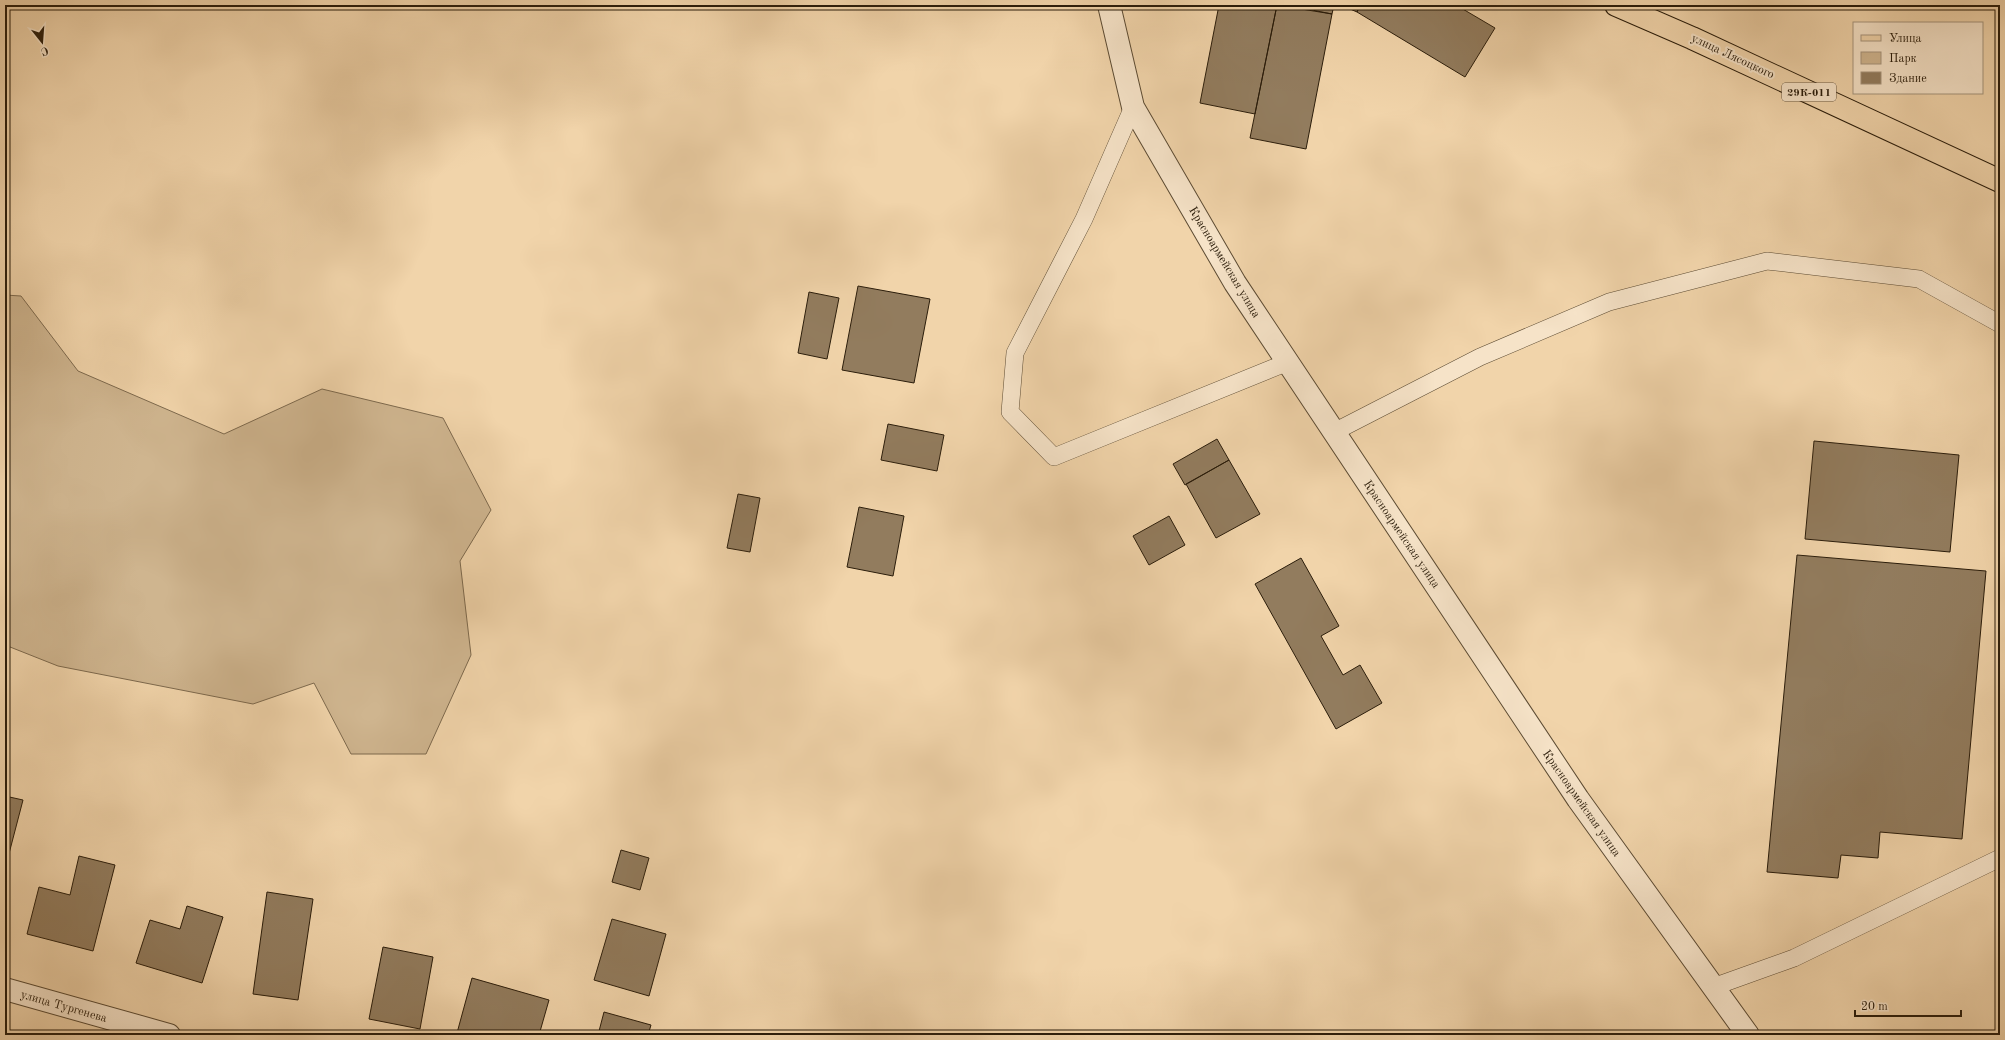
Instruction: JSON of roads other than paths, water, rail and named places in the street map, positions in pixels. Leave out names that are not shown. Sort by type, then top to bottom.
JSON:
[{"type":"main road","name":"улица Лясоцкого","points":[[1616,5],[1700,41],[2000,181]]},
{"type":"street","name":"Красноармейская улица","points":[[1109,5],[1133,108],[1235,283],[1578,799],[1748,1035]]},
{"type":"street","name":"улица Тургенева","points":[[5,990],[169,1035]]},
{"type":"lane","points":[[1133,108],[1084,219],[1015,353],[1010,412],[1054,457],[1288,362]]},
{"type":"lane","points":[[1334,432],[1480,357],[1609,302],[1767,261],[1919,279],[2000,324]]},
{"type":"lane","points":[[1713,987],[1794,958],[2000,858]]}]
